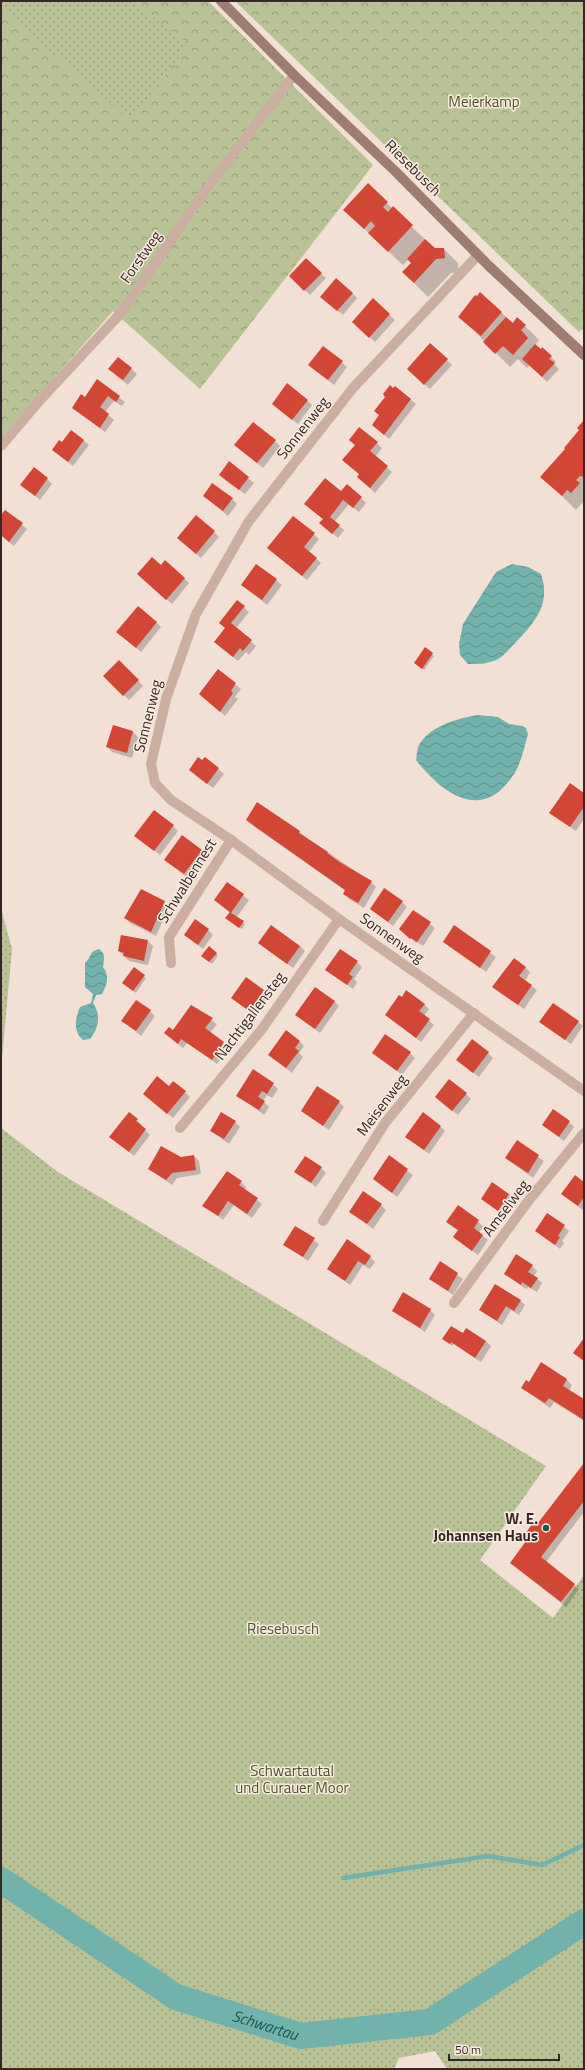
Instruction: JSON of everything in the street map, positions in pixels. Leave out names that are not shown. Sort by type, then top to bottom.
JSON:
[{"type":"main road","name":"Riesebusch","points":[[221,1],[294,75],[395,171],[478,255],[584,355]]},
{"type":"street","name":"Forstweg","points":[[1,446],[41,399],[121,313],[204,192],[294,75]]},
{"type":"street","name":"Sonnenweg","points":[[478,255],[353,388],[250,521],[196,614],[166,699],[151,764],[155,783],[171,800],[230,840],[339,919],[584,1091]]},
{"type":"street","name":"Schwalbennest","points":[[171,962],[170,937],[230,840]]},
{"type":"street","name":"Nachtigallensteg","points":[[180,1128],[262,1029],[339,919]]},
{"type":"street","name":"Meisenweg","points":[[323,1221],[385,1123],[474,1013]]},
{"type":"street","name":"Amselweg","points":[[454,1303],[529,1200],[584,1132]]},
{"type":"green space","points":[[1,1],[208,1],[373,165],[200,389],[113,311],[1,438]]},
{"type":"green space","points":[[1,1],[130,1],[189,44],[131,120],[1,9]]},
{"type":"green space","name":"Meierkamp","points":[[235,1],[584,1],[584,328],[579,332]]},
{"type":"green space","points":[[1,908],[12,949],[1,1070]]},
{"type":"green space","name":"Schwartautal und Curauer Moor","points":[[1,1128],[58,1172],[546,1466],[480,1560],[553,1618],[584,1575],[584,2069],[447,2069],[435,2051],[399,2058],[394,2069],[1,2069]]},
{"type":"water","points":[[512,564],[528,567],[541,574],[544,584],[544,594],[540,611],[530,627],[501,657],[487,663],[468,664],[460,655],[459,644],[463,624],[496,572]]},
{"type":"water","points":[[478,715],[498,717],[509,724],[522,726],[526,728],[528,734],[520,762],[512,777],[500,791],[487,798],[475,800],[462,798],[449,792],[437,783],[416,760],[420,744],[432,731],[455,720]]},
{"type":"water","points":[[99,949],[104,955],[103,967],[107,980],[102,994],[96,995],[93,1003],[96,1007],[98,1017],[95,1031],[90,1039],[83,1040],[76,1029],[77,1016],[80,1007],[91,1003],[93,994],[85,987],[85,963],[94,951]]},
{"type":"building","points":[[368,183],[388,202],[383,207],[388,212],[393,206],[413,225],[388,252],[368,233],[375,226],[371,221],[364,229],[343,210]]},
{"type":"building","points":[[425,239],[435,248],[444,248],[445,258],[436,259],[414,283],[402,272],[411,263],[407,259]]},
{"type":"building","points":[[306,258],[322,273],[304,291],[289,276]]},
{"type":"building","points":[[336,278],[353,293],[337,311],[320,297]]},
{"type":"building","points":[[480,292],[502,312],[481,336],[458,317],[475,295],[477,296]]},
{"type":"building","points":[[373,298],[390,314],[369,338],[352,322]]},
{"type":"building","points":[[506,317],[513,323],[517,317],[526,325],[521,330],[528,338],[513,355],[503,346],[495,354],[483,342]]},
{"type":"building","points":[[430,343],[448,359],[424,385],[407,369]]},
{"type":"building","points":[[535,344],[541,349],[542,347],[552,356],[549,359],[555,363],[542,377],[522,359]]},
{"type":"building","points":[[323,346],[343,361],[328,380],[308,365]]},
{"type":"building","points":[[118,357],[132,368],[123,380],[108,369]]},
{"type":"building","points":[[97,379],[120,396],[116,402],[108,396],[100,407],[109,414],[100,428],[72,408],[81,394],[85,397]]},
{"type":"building","points":[[287,383],[308,400],[292,420],[272,404]]},
{"type":"building","points":[[390,385],[393,388],[395,386],[411,399],[384,435],[372,425],[379,415],[374,411],[385,397],[383,394]]},
{"type":"building","points":[[584,420],[584,477],[580,476],[576,480],[580,483],[571,493],[567,490],[562,496],[540,477],[565,449],[564,448],[579,430],[577,428]]},
{"type":"building","points":[[253,422],[276,440],[257,463],[234,445]]},
{"type":"building","points":[[359,427],[378,442],[370,451],[388,466],[370,488],[357,477],[359,474],[342,460],[355,445],[349,440]]},
{"type":"building","points":[[71,430],[84,440],[68,462],[52,450],[59,440],[62,442]]},
{"type":"building","points":[[229,461],[249,477],[239,490],[219,475]]},
{"type":"building","points":[[34,467],[48,478],[35,496],[20,485]]},
{"type":"building","points":[[325,478],[341,491],[347,484],[362,497],[353,508],[343,500],[330,517],[340,525],[332,534],[319,523],[323,519],[304,504]]},
{"type":"building","points":[[212,483],[233,498],[223,511],[203,496]]},
{"type":"building","points":[[5,510],[23,523],[9,542],[1,535],[1,515]]},
{"type":"building","points":[[196,515],[215,531],[196,554],[177,538]]},
{"type":"building","points":[[293,516],[315,533],[304,547],[317,558],[302,576],[267,548]]},
{"type":"building","points":[[152,557],[161,565],[165,560],[185,578],[166,600],[137,574]]},
{"type":"building","points":[[256,564],[277,579],[262,600],[241,585]]},
{"type":"building","points":[[237,600],[245,606],[231,623],[252,640],[243,651],[240,648],[233,657],[214,642],[225,628],[219,623]]},
{"type":"building","points":[[138,606],[157,622],[136,648],[116,632]]},
{"type":"building","points":[[425,647],[433,653],[422,669],[414,663]]},
{"type":"building","points":[[119,660],[139,680],[123,696],[103,676]]},
{"type":"building","points":[[218,669],[236,683],[231,691],[233,693],[220,712],[199,694]]},
{"type":"building","points":[[113,725],[133,731],[127,753],[106,747]]},
{"type":"building","points":[[198,757],[202,760],[205,757],[219,768],[207,784],[189,770]]},
{"type":"building","points":[[570,783],[584,793],[584,807],[570,827],[549,813]]},
{"type":"building","points":[[257,802],[300,831],[299,833],[328,852],[327,853],[341,863],[372,881],[358,903],[343,894],[345,890],[246,820]]},
{"type":"building","points":[[154,810],[174,825],[154,851],[134,836]]},
{"type":"building","points":[[182,835],[202,850],[184,874],[164,860]]},
{"type":"building","points":[[227,882],[244,894],[231,913],[244,921],[239,928],[225,918],[230,912],[214,900]]},
{"type":"building","points":[[384,888],[403,901],[388,922],[370,909]]},
{"type":"building","points":[[141,889],[165,901],[151,932],[124,918]]},
{"type":"building","points":[[413,910],[431,922],[417,942],[411,938],[410,939],[399,929]]},
{"type":"building","points":[[195,919],[209,929],[198,945],[184,935]]},
{"type":"building","points":[[271,925],[300,946],[287,964],[258,943]]},
{"type":"building","points":[[454,925],[491,951],[480,968],[443,942]]},
{"type":"building","points":[[121,935],[148,940],[144,961],[123,956],[124,953],[118,951]]},
{"type":"building","points":[[209,946],[217,953],[209,962],[201,956]]},
{"type":"building","points":[[340,949],[358,961],[349,974],[353,977],[347,985],[325,970]]},
{"type":"building","points":[[514,958],[526,967],[519,976],[532,985],[518,1005],[492,987]]},
{"type":"building","points":[[134,967],[145,975],[133,991],[122,983]]},
{"type":"building","points":[[246,977],[264,990],[249,1011],[231,998]]},
{"type":"building","points":[[315,987],[335,1001],[315,1029],[295,1015]]},
{"type":"building","points":[[406,990],[425,1004],[419,1011],[430,1019],[416,1038],[385,1015],[399,995],[402,997]]},
{"type":"building","points":[[136,1000],[151,1010],[136,1031],[121,1021]]},
{"type":"building","points":[[553,1003],[579,1021],[565,1040],[539,1022]]},
{"type":"building","points":[[191,1005],[213,1018],[205,1028],[224,1042],[212,1060],[181,1039],[178,1044],[164,1033],[169,1027],[173,1030]]},
{"type":"building","points":[[286,1030],[300,1041],[295,1048],[299,1051],[286,1068],[268,1055]]},
{"type":"building","points":[[385,1034],[411,1052],[397,1071],[372,1053]]},
{"type":"building","points":[[472,1039],[489,1052],[473,1073],[456,1060]]},
{"type":"building","points":[[253,1069],[274,1083],[267,1094],[262,1091],[258,1097],[265,1101],[259,1110],[236,1096]]},
{"type":"building","points":[[157,1076],[169,1086],[173,1081],[186,1091],[167,1114],[143,1094]]},
{"type":"building","points":[[449,1079],[467,1093],[452,1111],[435,1097]]},
{"type":"building","points":[[317,1086],[340,1101],[323,1126],[301,1111]]},
{"type":"building","points":[[553,1109],[570,1121],[559,1137],[542,1125]]},
{"type":"building","points":[[129,1112],[138,1119],[136,1121],[146,1129],[129,1152],[109,1137]]},
{"type":"building","points":[[221,1112],[236,1121],[224,1139],[210,1131]]},
{"type":"building","points":[[423,1112],[441,1126],[424,1150],[405,1137]]},
{"type":"building","points":[[517,1140],[539,1155],[528,1173],[505,1158]]},
{"type":"building","points":[[161,1146],[181,1157],[194,1155],[196,1170],[172,1173],[166,1180],[148,1169]]},
{"type":"building","points":[[389,1155],[408,1169],[392,1193],[373,1179]]},
{"type":"building","points":[[305,1156],[322,1167],[311,1183],[294,1172]]},
{"type":"building","points":[[227,1171],[242,1181],[239,1185],[258,1198],[247,1214],[228,1201],[218,1216],[202,1206]]},
{"type":"building","points":[[575,1175],[584,1182],[584,1197],[578,1206],[561,1194]]},
{"type":"building","points":[[492,1182],[509,1194],[498,1211],[481,1199]]},
{"type":"building","points":[[363,1191],[382,1204],[367,1224],[349,1212]]},
{"type":"building","points":[[458,1205],[479,1220],[474,1228],[483,1235],[472,1251],[453,1237],[458,1230],[446,1222]]},
{"type":"building","points":[[547,1213],[565,1225],[558,1236],[560,1237],[555,1245],[535,1231]]},
{"type":"building","points":[[295,1226],[315,1238],[303,1257],[283,1245]]},
{"type":"building","points":[[347,1239],[371,1256],[365,1265],[358,1261],[345,1281],[327,1269]]},
{"type":"building","points":[[516,1254],[533,1265],[528,1272],[538,1278],[531,1288],[522,1282],[521,1285],[504,1274]]},
{"type":"building","points":[[440,1261],[458,1273],[448,1291],[429,1279]]},
{"type":"building","points":[[495,1284],[521,1300],[514,1311],[506,1306],[497,1321],[479,1310]]},
{"type":"building","points":[[403,1292],[431,1309],[420,1328],[392,1311]]},
{"type":"building","points":[[451,1326],[463,1333],[466,1328],[486,1341],[475,1358],[451,1342],[450,1344],[442,1339]]},
{"type":"building","points":[[584,1338],[584,1361],[573,1353]]},
{"type":"building","points":[[541,1362],[567,1379],[563,1386],[584,1399],[584,1420],[549,1398],[545,1403],[521,1388],[526,1380],[529,1382]]},
{"type":"building","name":"W. E. Johannsen Haus","points":[[584,1463],[584,1501],[541,1557],[575,1584],[561,1602],[510,1563],[529,1537],[525,1534],[535,1520],[538,1523]]},
{"type":"waterway","points":[[343,1878],[488,1856],[542,1865],[584,1845]]},
{"type":"waterway","name":"Schwartau","points":[[1,1880],[176,1997],[301,2036],[430,2022],[584,1922]]},
{"type":"place","name":"W. E. Johannsen Haus","points":[[546,1528]]}]
